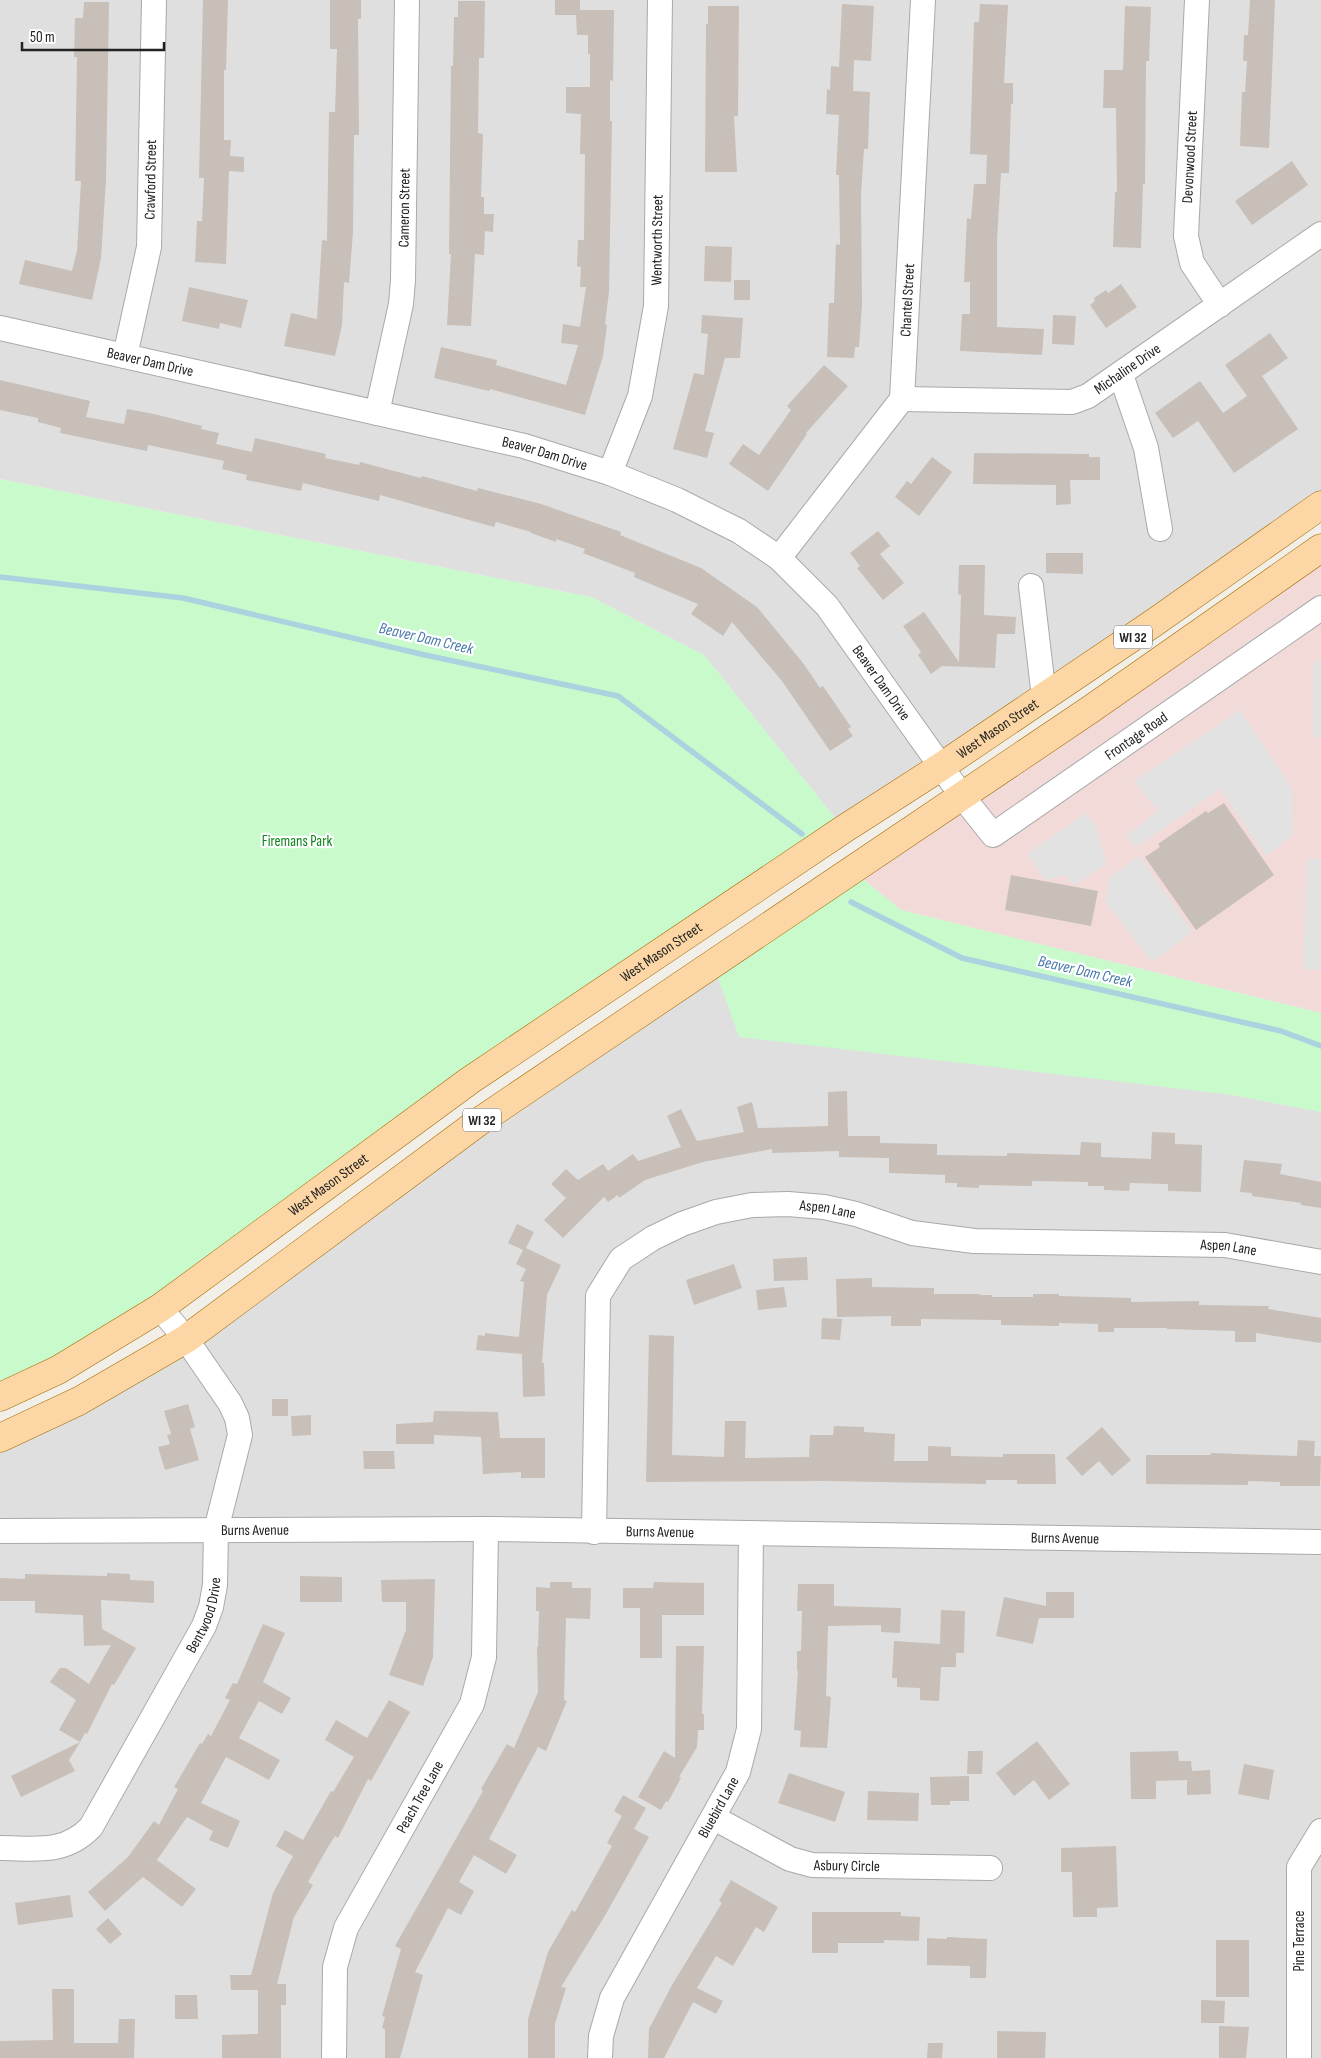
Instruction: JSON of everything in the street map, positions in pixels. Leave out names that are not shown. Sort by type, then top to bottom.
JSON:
[{"type":"main road","name":"West Mason Street","points":[[0,1397],[58,1370],[160,1308],[469,1082],[828,840],[1044,698],[1321,505]]},
{"type":"main road","name":"WI 32","points":[[0,1438],[79,1401],[186,1339],[477,1122],[1099,703],[1321,548]]},
{"type":"street","name":"Crawford Street","points":[[125,356],[149,247],[154,0]]},
{"type":"street","name":"Cameron Street","points":[[377,413],[401,304],[403,280],[407,0]]},
{"type":"street","name":"Wentworth Street","points":[[610,473],[640,396],[656,306],[660,0]]},
{"type":"street","name":"Chantel Street","points":[[902,399],[923,0]]},
{"type":"street","name":"Devonwood Street","points":[[1197,0],[1186,236],[1192,263],[1220,305]]},
{"type":"street","name":"Michaline Drive","points":[[902,399],[1072,402],[1088,396],[1121,375],[1321,234]]},
{"type":"street","name":"Beaver Dam Drive","points":[[0,328],[524,446],[610,473],[677,500],[739,531],[779,558],[827,606],[962,796]]},
{"type":"street","points":[[1121,375],[1146,448],[1160,529]]},
{"type":"street","points":[[779,558],[902,399]]},
{"type":"street","points":[[1031,586],[1044,698]]},
{"type":"street","name":"Frontage Road","points":[[962,796],[993,835],[1321,608]]},
{"type":"street","name":"Aspen Lane","points":[[594,1532],[598,1296],[621,1259],[653,1238],[682,1224],[716,1212],[752,1206],[788,1204],[824,1207],[856,1214],[912,1233],[974,1241],[1226,1245],[1321,1262]]},
{"type":"street","name":"Bentwood Drive","points":[[0,1848],[54,1848],[65,1846],[82,1837],[91,1827],[204,1626],[211,1607],[214,1585],[216,1530],[240,1435],[237,1418],[230,1403],[186,1339],[160,1308]]},
{"type":"street","name":"Burns Avenue","points":[[0,1532],[486,1529],[1321,1542]]},
{"type":"street","name":"Peach Tree Lane","points":[[334,2058],[336,1967],[346,1928],[472,1704],[484,1657],[486,1529]]},
{"type":"street","name":"Bluebird Lane","points":[[600,2058],[601,2036],[612,1998],[738,1772],[749,1729],[751,1533]]},
{"type":"street","name":"Asbury Circle","points":[[714,1818],[790,1859],[812,1865],[990,1868]]},
{"type":"street","name":"Pine Terrace","points":[[1299,2058],[1299,1867],[1321,1831]]},
{"type":"shaded area","points":[[0,0],[1321,0],[1321,505],[844,829],[704,655],[591,597],[0,479]]},
{"type":"shaded area","points":[[1321,548],[1321,1013],[901,910],[852,870]]},
{"type":"shaded area","points":[[1321,657],[1321,737],[1313,737],[1313,663]]},
{"type":"shaded area","points":[[1240,710],[1292,789],[1293,835],[1266,856],[1220,789],[1135,848],[1126,836],[1158,811],[1134,781]]},
{"type":"shaded area","points":[[1086,813],[1095,825],[1107,864],[1076,884],[1072,884],[1065,875],[1045,880],[1027,854]]},
{"type":"shaded area","points":[[1139,856],[1193,932],[1152,962],[1105,901],[1110,877]]},
{"type":"shaded area","points":[[1307,859],[1321,859],[1321,970],[1303,969]]},
{"type":"shaded area","points":[[713,964],[1233,1095],[1321,1112],[1321,2058],[0,2058],[0,1438],[79,1401]]},
{"type":"green space","name":"Firemans Park","points":[[0,479],[591,597],[704,655],[844,829],[160,1308],[0,1397]]},
{"type":"green space","points":[[852,870],[901,910],[1321,1013],[1321,1112],[1233,1095],[739,1037],[713,964]]},
{"type":"building","points":[[203,0],[228,0],[226,70],[224,70],[224,140],[231,140],[230,156],[244,157],[244,172],[229,171],[226,264],[195,262],[197,221],[202,221],[204,178],[199,178]]},
{"type":"building","points":[[330,0],[361,0],[361,19],[358,19],[359,135],[354,135],[353,232],[349,283],[344,282],[342,325],[335,356],[284,346],[291,313],[317,319],[322,240],[327,241],[329,112],[335,112],[337,49],[330,49]]},
{"type":"building","points":[[555,0],[580,0],[580,10],[614,10],[613,81],[610,80],[610,121],[612,121],[609,292],[605,324],[607,325],[603,356],[585,415],[490,389],[489,391],[434,378],[441,347],[497,360],[496,365],[566,385],[578,345],[561,343],[563,324],[580,327],[586,287],[580,287],[581,267],[577,266],[578,240],[584,240],[585,154],[580,154],[581,114],[566,113],[566,87],[590,87],[590,54],[588,54],[588,35],[577,35],[576,15],[555,15]]},
{"type":"building","points":[[1250,0],[1275,0],[1269,148],[1240,146],[1242,92],[1245,92],[1247,61],[1243,61],[1244,35],[1248,35]]},
{"type":"building","points":[[458,1],[485,1],[484,58],[479,58],[478,133],[483,134],[481,197],[484,197],[484,214],[494,214],[493,232],[485,231],[484,255],[475,254],[471,326],[447,325],[451,254],[449,254],[451,66],[453,66],[454,17],[458,17]]},
{"type":"building","points":[[84,2],[109,2],[106,179],[101,258],[92,300],[19,284],[25,260],[72,271],[77,251],[81,181],[75,181],[77,57],[74,57],[75,18],[83,18]]},
{"type":"building","points":[[842,4],[874,6],[871,61],[854,60],[853,91],[870,92],[868,149],[864,149],[861,195],[862,305],[859,347],[855,347],[854,358],[827,357],[829,303],[834,303],[836,244],[840,245],[839,175],[836,175],[839,115],[826,114],[827,89],[830,90],[831,66],[839,67]]},
{"type":"building","points":[[980,4],[1008,5],[1004,83],[1013,83],[1009,173],[1001,173],[997,240],[997,327],[1044,329],[1042,355],[960,351],[962,314],[970,314],[970,282],[964,282],[967,218],[971,219],[974,184],[986,184],[987,155],[970,154],[974,22],[979,22]]},
{"type":"building","points":[[708,6],[739,6],[738,116],[734,116],[737,172],[705,172],[706,24],[708,24]]},
{"type":"building","points":[[1125,6],[1151,7],[1149,61],[1146,61],[1145,184],[1143,184],[1141,248],[1113,247],[1115,192],[1117,192],[1116,108],[1103,108],[1104,70],[1123,70]]},
{"type":"building","points":[[1292,161],[1308,185],[1252,225],[1235,201]]},
{"type":"building","points":[[705,246],[732,247],[731,282],[704,281]]},
{"type":"building","points":[[734,280],[750,280],[750,300],[734,300]]},
{"type":"building","points":[[1121,284],[1137,307],[1106,328],[1090,305],[1095,301],[1094,298],[1106,290],[1108,293]]},
{"type":"building","points":[[189,287],[248,300],[241,328],[220,323],[219,329],[182,321]]},
{"type":"building","points":[[702,315],[743,318],[740,358],[725,358],[705,431],[714,433],[707,458],[673,449],[694,373],[704,375],[708,334],[701,333]]},
{"type":"building","points":[[1053,315],[1076,316],[1074,345],[1052,344]]},
{"type":"building","points":[[1270,333],[1288,358],[1262,376],[1298,429],[1234,473],[1198,421],[1173,438],[1155,413],[1200,381],[1223,413],[1247,396],[1225,365]]},
{"type":"building","points":[[824,365],[848,386],[806,433],[768,491],[729,464],[743,444],[759,455],[791,410],[787,406]]},
{"type":"building","points":[[0,380],[90,401],[86,417],[124,424],[127,409],[154,414],[202,426],[201,429],[219,433],[216,444],[252,452],[255,438],[326,454],[325,458],[359,465],[360,462],[477,491],[478,488],[541,504],[621,532],[620,535],[701,568],[757,607],[803,663],[820,688],[823,686],[851,727],[848,729],[853,736],[830,751],[782,681],[732,622],[723,636],[691,614],[698,604],[634,577],[635,573],[583,553],[585,549],[556,539],[556,542],[531,532],[496,522],[494,527],[380,495],[379,501],[303,483],[301,491],[246,480],[247,475],[222,469],[224,461],[148,445],[147,451],[60,433],[61,428],[38,422],[38,418],[0,410]]},
{"type":"building","points":[[974,453],[1089,454],[1089,457],[1100,457],[1100,480],[1070,480],[1071,504],[1056,505],[1056,485],[973,484]]},
{"type":"building","points":[[932,457],[952,472],[919,516],[895,497],[907,481],[911,484]]},
{"type":"building","points":[[878,531],[890,546],[880,554],[904,583],[883,600],[857,568],[860,566],[850,553]]},
{"type":"building","points":[[1046,553],[1083,553],[1083,574],[1046,573]]},
{"type":"building","points":[[959,565],[985,565],[984,615],[1016,617],[1015,634],[997,634],[995,668],[942,666],[931,674],[918,655],[921,652],[903,626],[924,612],[959,662],[961,595],[958,594]]},
{"type":"building","points":[[1224,803],[1274,875],[1196,930],[1145,857],[1160,847],[1158,844],[1206,811],[1208,813]]},
{"type":"building","points":[[1011,875],[1098,891],[1091,926],[1005,910]]},
{"type":"building","points":[[847,1091],[848,1136],[880,1136],[880,1143],[937,1144],[937,1155],[1007,1156],[1007,1153],[1080,1155],[1081,1142],[1101,1143],[1101,1157],[1151,1159],[1152,1132],[1175,1133],[1175,1144],[1202,1145],[1201,1192],[1168,1191],[1168,1184],[1130,1183],[1129,1191],[1104,1190],[1104,1186],[1088,1186],[1088,1182],[1032,1181],[1032,1186],[979,1185],[979,1188],[957,1187],[957,1183],[945,1183],[945,1175],[889,1173],[889,1158],[839,1157],[839,1151],[772,1153],[772,1149],[703,1162],[645,1180],[619,1198],[618,1195],[608,1202],[604,1197],[563,1238],[544,1220],[566,1198],[551,1184],[566,1169],[578,1180],[603,1164],[608,1171],[633,1154],[638,1161],[681,1147],[667,1116],[681,1109],[697,1141],[744,1132],[737,1107],[752,1102],[758,1128],[828,1126],[828,1092]]},
{"type":"building","points":[[1244,1160],[1282,1164],[1280,1174],[1321,1182],[1321,1208],[1252,1196],[1252,1193],[1240,1192]]},
{"type":"building","points":[[517,1224],[534,1232],[526,1248],[561,1265],[547,1295],[542,1363],[544,1363],[545,1396],[523,1397],[522,1354],[476,1350],[478,1335],[485,1336],[485,1333],[519,1337],[524,1282],[520,1281],[526,1269],[516,1264],[523,1250],[508,1243]]},
{"type":"building","points":[[807,1257],[808,1280],[774,1281],[773,1259]]},
{"type":"building","points":[[734,1264],[742,1288],[694,1305],[686,1280]]},
{"type":"building","points":[[872,1278],[872,1287],[934,1288],[934,1294],[1033,1297],[1033,1294],[1059,1294],[1059,1296],[1131,1298],[1131,1302],[1199,1301],[1199,1305],[1269,1306],[1268,1309],[1321,1318],[1321,1343],[1256,1333],[1256,1342],[1235,1342],[1235,1331],[1114,1328],[1114,1332],[1098,1332],[1098,1324],[1059,1323],[1059,1326],[1001,1325],[1001,1320],[921,1319],[921,1326],[891,1326],[891,1316],[837,1317],[836,1279]]},
{"type":"building","points":[[784,1287],[787,1307],[758,1310],[756,1290]]},
{"type":"building","points":[[822,1318],[842,1319],[840,1340],[821,1339]]},
{"type":"building","points":[[649,1335],[674,1336],[672,1455],[724,1457],[725,1421],[746,1421],[745,1458],[809,1457],[810,1435],[833,1435],[834,1426],[864,1427],[864,1432],[895,1434],[894,1461],[928,1461],[928,1446],[951,1447],[951,1456],[1003,1457],[1003,1454],[1055,1454],[1056,1484],[1017,1484],[1017,1480],[986,1480],[986,1484],[826,1481],[646,1482]]},
{"type":"building","points":[[272,1399],[288,1399],[288,1416],[272,1416]]},
{"type":"building","points":[[188,1404],[195,1427],[190,1429],[199,1460],[165,1470],[158,1447],[170,1444],[167,1435],[171,1434],[164,1411]]},
{"type":"building","points":[[434,1411],[498,1412],[500,1438],[545,1438],[545,1478],[521,1478],[521,1472],[483,1474],[481,1437],[434,1435],[434,1444],[396,1444],[396,1424],[433,1422]]},
{"type":"building","points":[[311,1415],[311,1435],[292,1436],[291,1416]]},
{"type":"building","points":[[1102,1427],[1131,1460],[1112,1476],[1099,1461],[1082,1476],[1066,1458]]},
{"type":"building","points":[[1298,1440],[1315,1441],[1314,1456],[1321,1456],[1320,1486],[1280,1486],[1280,1482],[1248,1481],[1248,1485],[1146,1484],[1146,1455],[1211,1455],[1211,1453],[1297,1456]]},
{"type":"building","points":[[363,1451],[394,1451],[395,1469],[364,1469]]},
{"type":"building","points":[[107,1573],[130,1574],[130,1580],[154,1581],[154,1603],[101,1600],[102,1629],[136,1648],[114,1685],[112,1684],[87,1734],[85,1733],[80,1742],[59,1730],[76,1700],[50,1682],[60,1668],[66,1668],[89,1684],[111,1645],[84,1646],[83,1615],[35,1613],[35,1601],[0,1601],[0,1578],[25,1579],[25,1574],[107,1576]]},
{"type":"building","points":[[300,1576],[342,1577],[342,1602],[300,1602]]},
{"type":"building","points":[[435,1579],[433,1657],[423,1686],[389,1675],[406,1630],[406,1602],[382,1602],[381,1580]]},
{"type":"building","points":[[550,1582],[572,1582],[572,1588],[591,1588],[590,1619],[566,1618],[564,1700],[567,1701],[546,1751],[538,1747],[489,1839],[517,1855],[506,1874],[474,1855],[459,1882],[474,1891],[461,1915],[448,1908],[415,1972],[423,1975],[400,2058],[385,2058],[385,2029],[382,2028],[385,2017],[382,2016],[401,1949],[395,1946],[483,1791],[481,1789],[507,1744],[514,1748],[538,1692],[537,1647],[539,1611],[536,1611],[536,1587],[550,1588]]},
{"type":"building","points":[[654,1582],[704,1583],[704,1615],[662,1615],[662,1658],[640,1658],[640,1608],[623,1608],[623,1588],[653,1588]]},
{"type":"building","points":[[798,1584],[834,1584],[834,1606],[901,1608],[900,1633],[881,1632],[881,1625],[828,1626],[826,1696],[831,1697],[827,1748],[800,1747],[801,1731],[794,1730],[798,1671],[797,1651],[801,1651],[802,1611],[797,1611]]},
{"type":"building","points":[[1046,1592],[1074,1592],[1074,1618],[1039,1618],[1033,1644],[996,1636],[1004,1597],[1046,1606]]},
{"type":"building","points":[[941,1610],[965,1611],[964,1653],[956,1653],[956,1667],[941,1667],[939,1701],[920,1700],[920,1688],[897,1687],[897,1678],[892,1678],[894,1641],[940,1644]]},
{"type":"building","points":[[263,1624],[285,1633],[263,1682],[291,1698],[282,1714],[259,1701],[239,1738],[280,1760],[269,1780],[226,1757],[201,1803],[240,1821],[228,1848],[209,1840],[213,1831],[187,1817],[157,1860],[196,1889],[182,1907],[143,1877],[105,1911],[88,1892],[128,1857],[154,1821],[159,1825],[178,1789],[174,1787],[200,1743],[202,1744],[208,1734],[211,1736],[230,1700],[225,1698],[233,1683],[237,1684]]},
{"type":"building","points":[[676,1646],[704,1646],[702,1714],[704,1714],[704,1730],[698,1730],[697,1747],[679,1777],[681,1778],[668,1802],[666,1801],[661,1810],[638,1797],[664,1751],[675,1758]]},
{"type":"building","points":[[389,1700],[410,1712],[371,1781],[368,1779],[338,1838],[335,1836],[308,1882],[313,1885],[294,1917],[277,1984],[286,1984],[286,2005],[281,2005],[281,2058],[222,2058],[222,2035],[258,2034],[258,1990],[231,1990],[230,1975],[251,1975],[273,1893],[293,1856],[276,1846],[285,1830],[303,1840],[331,1791],[333,1792],[354,1757],[325,1740],[336,1720],[367,1738]]},
{"type":"building","points":[[1037,1741],[1070,1784],[1049,1800],[1034,1780],[1014,1796],[996,1773]]},
{"type":"building","points":[[80,1742],[69,1760],[75,1771],[21,1797],[11,1776]]},
{"type":"building","points":[[968,1751],[983,1751],[982,1774],[967,1774]]},
{"type":"building","points":[[1178,1751],[1179,1761],[1191,1761],[1192,1771],[1210,1770],[1211,1794],[1187,1795],[1187,1780],[1156,1781],[1156,1799],[1131,1799],[1130,1752]]},
{"type":"building","points":[[1244,1764],[1274,1770],[1269,1800],[1238,1794]]},
{"type":"building","points":[[789,1773],[845,1792],[835,1822],[778,1803]]},
{"type":"building","points":[[969,1776],[969,1801],[950,1801],[950,1805],[931,1805],[930,1777]]},
{"type":"building","points":[[868,1791],[919,1793],[918,1821],[867,1820]]},
{"type":"building","points":[[623,1795],[646,1808],[634,1829],[649,1837],[606,1914],[561,1987],[566,1988],[555,2024],[555,2058],[528,2058],[528,2019],[548,1952],[572,1910],[575,1912],[612,1846],[607,1843],[622,1816],[614,1811]]},
{"type":"building","points":[[1116,1846],[1118,1907],[1097,1908],[1097,1917],[1073,1917],[1072,1872],[1061,1872],[1061,1848]]},
{"type":"building","points":[[731,1880],[778,1907],[764,1932],[756,1927],[733,1966],[716,1956],[697,1988],[723,2001],[716,2014],[693,2002],[664,2058],[648,2058],[649,2029],[672,1985],[722,1903],[719,1901]]},
{"type":"building","points":[[70,1895],[73,1917],[18,1925],[15,1903]]},
{"type":"building","points":[[812,1912],[901,1912],[901,1916],[920,1917],[919,1941],[884,1940],[884,1943],[838,1943],[838,1953],[812,1953]]},
{"type":"building","points":[[108,1918],[122,1934],[110,1944],[96,1929]]},
{"type":"building","points":[[947,1937],[987,1939],[986,1978],[970,1978],[970,1966],[927,1965],[927,1938],[947,1939]]},
{"type":"building","points":[[1216,1940],[1249,1940],[1249,1997],[1216,1997]]},
{"type":"building","points":[[52,1989],[74,1989],[74,2043],[118,2043],[119,2019],[135,2019],[134,2058],[0,2058],[0,2041],[53,2040]]},
{"type":"building","points":[[175,1995],[197,1995],[198,2019],[175,2019]]},
{"type":"building","points":[[1201,2000],[1225,2001],[1224,2023],[1201,2023]]},
{"type":"building","points":[[1219,2026],[1249,2027],[1246,2058],[1219,2058]]},
{"type":"building","points":[[997,2031],[1046,2032],[1045,2058],[997,2058]]},
{"type":"building","points":[[928,2043],[943,2043],[942,2058],[927,2058]]},
{"type":"waterway","name":"Beaver Dam Creek","points":[[0,577],[183,598],[425,655],[618,696],[802,834]]},
{"type":"waterway","name":"Beaver Dam Creek","points":[[851,902],[962,958],[1281,1031],[1321,1046]]}]
